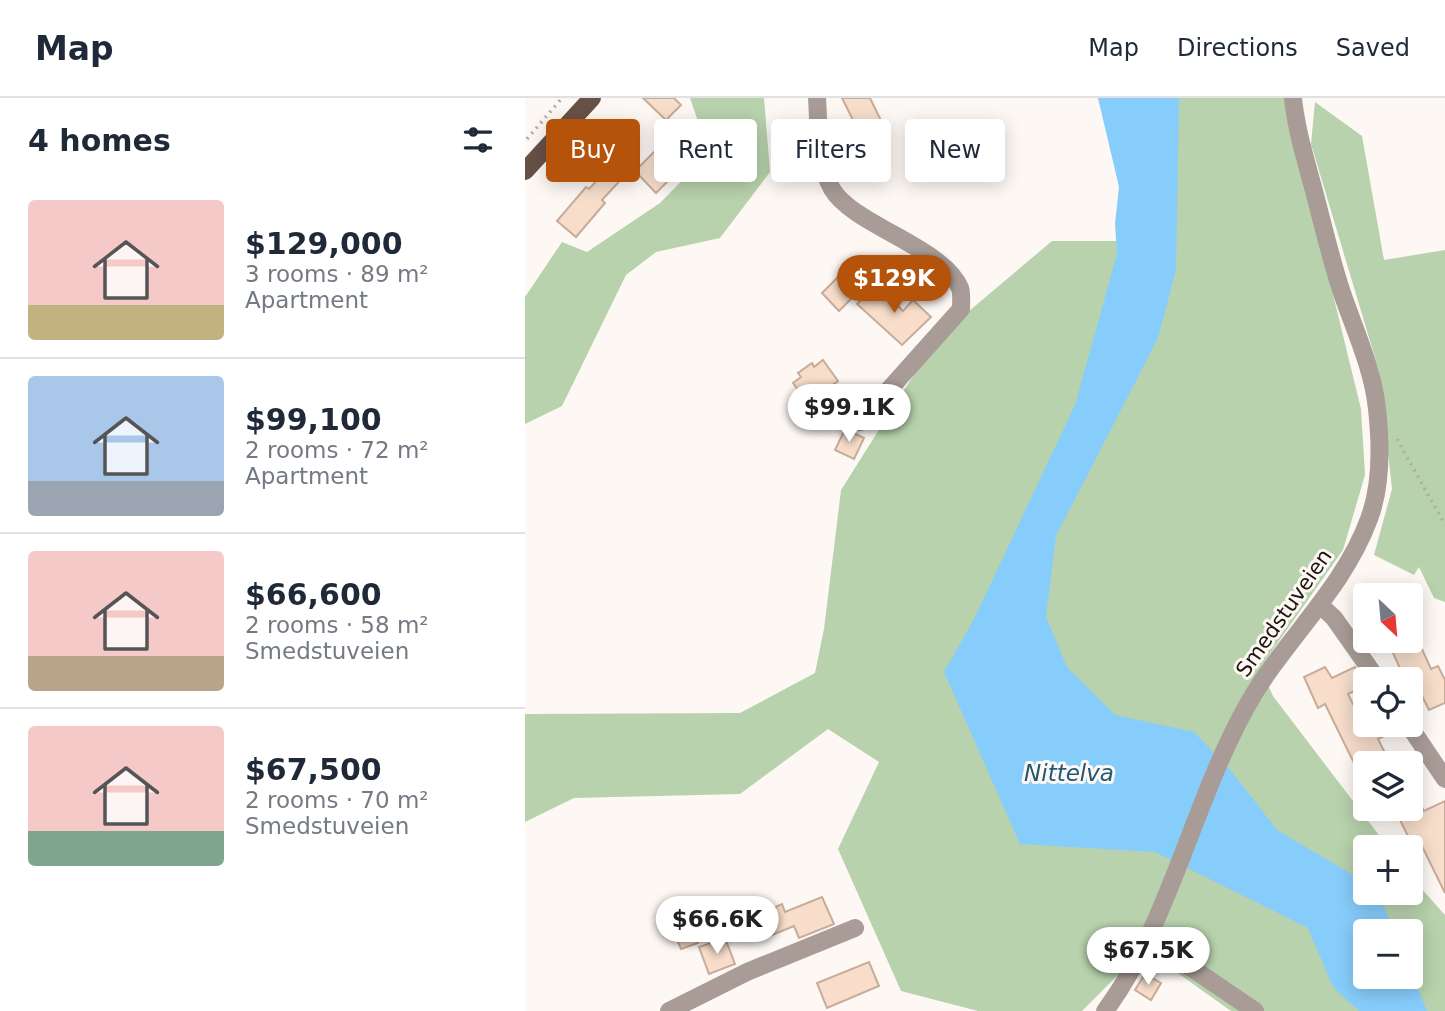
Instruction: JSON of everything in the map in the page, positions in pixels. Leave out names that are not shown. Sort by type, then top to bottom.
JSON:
[{"type":"main road","points":[[525,171],[592,98]]},
{"type":"street","points":[[817,98],[821,158],[832,190],[853,208],[946,267],[961,289],[961,309],[860,422]]},
{"type":"street","name":"Smedstuveien","points":[[1105,1011],[1122,988],[1225,751],[1272,663],[1320,605],[1353,555],[1370,518],[1380,468],[1377,408],[1368,366],[1329,250],[1293,98]]},
{"type":"street","points":[[1320,605],[1334,618],[1369,667]]},
{"type":"street","points":[[1417,737],[1445,779]]},
{"type":"street","points":[[669,1011],[747,972],[855,929]]},
{"type":"street","points":[[1149,929],[1255,1011]]},
{"type":"path","points":[[525,142],[562,98]]},
{"type":"path","points":[[1396,437],[1445,525]]},
{"type":"green space","points":[[690,98],[764,98],[770,172],[720,238],[656,252],[626,275],[562,406],[525,424],[525,297],[562,242],[587,252],[660,203],[681,182],[757,182],[757,119],[697,119]]},
{"type":"green space","points":[[1135,98],[1285,98],[1361,409],[1365,475],[1343,550],[1260,668],[1273,696],[1353,801],[1353,821],[1368,821],[1379,835],[1353,835],[1353,905],[1423,905],[1423,890],[1445,915],[1445,1011],[1231,1011],[1144,949],[1082,1011],[978,1011],[901,991],[838,849],[879,762],[828,729],[740,794],[574,798],[525,822],[525,714],[740,713],[815,673],[824,629],[841,490],[937,338],[1052,241],[1129,241]]},
{"type":"green space","points":[[1315,102],[1362,136],[1384,260],[1445,250],[1445,602],[1434,598],[1419,567],[1414,575],[1374,555],[1392,489],[1379,371],[1311,144]]},
{"type":"water","name":"Nittelva","points":[[1098,98],[1179,98],[1176,270],[1158,338],[1056,536],[1046,617],[1067,667],[1115,715],[1194,732],[1232,772],[1277,830],[1353,875],[1353,905],[1383,905],[1389,919],[1353,919],[1353,989],[1418,989],[1427,1011],[1359,1011],[1333,987],[1308,928],[1155,852],[1020,844],[944,672],[974,619],[1075,405],[1117,254],[1115,224],[1119,187]]},
{"type":"building","points":[[643,98],[674,98],[681,105],[665,119]]},
{"type":"building","points":[[842,98],[870,98],[880,119],[852,119]]},
{"type":"building","points":[[654,152],[654,182],[667,182],[656,193],[640,176],[640,166]]},
{"type":"building","points":[[595,182],[619,182],[602,200],[605,203],[576,237],[557,221],[586,187],[589,189]]},
{"type":"building","points":[[839,276],[856,294],[839,311],[822,293]]},
{"type":"building","points":[[877,285],[903,311],[913,300],[931,317],[902,345],[857,304]]},
{"type":"building","points":[[823,360],[838,381],[830,387],[833,391],[819,401],[817,398],[808,404],[793,383],[801,377],[798,373],[812,363],[814,367]]},
{"type":"building","points":[[845,429],[864,438],[854,459],[835,450]]},
{"type":"building","points":[[1423,651],[1431,669],[1438,666],[1445,680],[1445,703],[1429,710],[1423,698],[1423,667],[1399,667],[1393,653]]},
{"type":"building","points":[[1325,667],[1332,678],[1353,668],[1353,692],[1348,694],[1353,704],[1353,737],[1382,737],[1378,739],[1384,751],[1353,751],[1353,761],[1325,704],[1318,708],[1304,677]]},
{"type":"building","points":[[1445,801],[1445,893],[1423,848],[1423,835],[1408,835],[1400,821],[1423,821],[1423,809],[1424,811]]},
{"type":"building","points":[[822,897],[834,924],[799,938],[794,926],[772,935],[762,913],[782,904],[785,912]]},
{"type":"building","points":[[691,926],[698,943],[681,949],[674,933]]},
{"type":"building","points":[[725,938],[735,964],[709,974],[699,947]]},
{"type":"building","points":[[869,962],[879,986],[827,1008],[817,983]]},
{"type":"building","points":[[1145,974],[1161,983],[1151,1000],[1135,990]]}]
